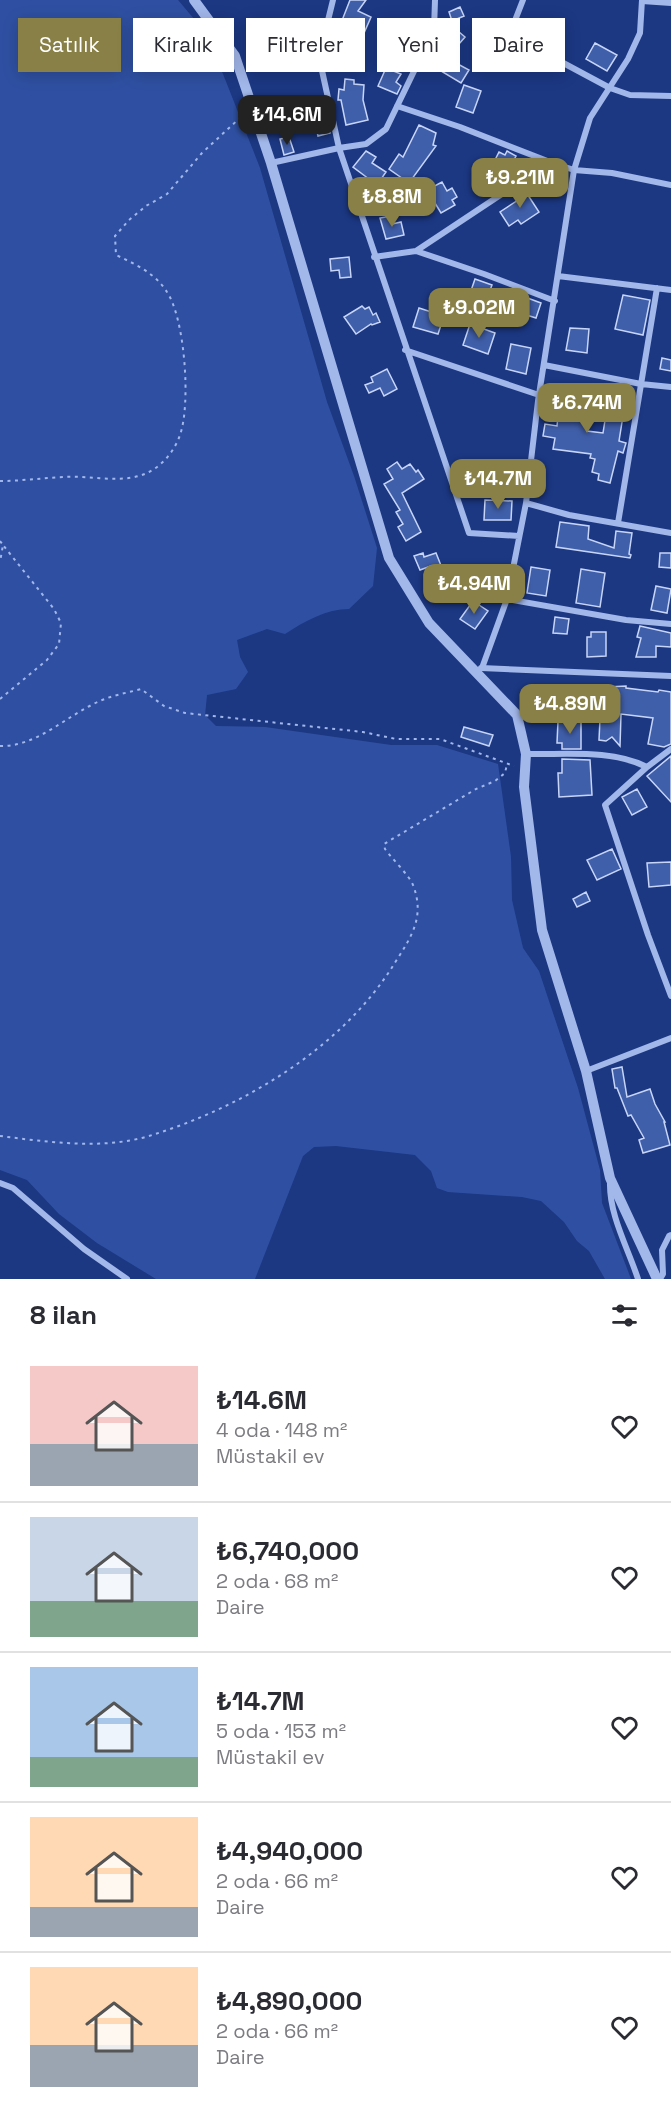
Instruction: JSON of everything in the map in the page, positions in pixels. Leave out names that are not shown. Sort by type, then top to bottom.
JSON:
[{"type":"street","points":[[194,0],[235,56],[271,163],[389,558],[429,623],[477,668],[518,715],[526,754],[524,787],[542,930],[586,1071],[610,1178],[610,1196],[614,1211],[638,1279]]},
{"type":"street","points":[[333,0],[319,57],[339,148],[468,533],[519,536]]},
{"type":"street","points":[[271,163],[366,144],[386,129],[434,30],[435,0]]},
{"type":"street","points":[[523,0],[514,22],[516,34],[577,72],[610,88],[630,95],[671,96]]},
{"type":"street","points":[[477,668],[507,598],[526,503],[539,395],[574,170],[590,118],[628,59],[640,33],[642,1],[671,3]]},
{"type":"street","points":[[397,106],[574,170],[612,173],[671,185]]},
{"type":"street","points":[[374,257],[416,251],[550,162]]},
{"type":"street","points":[[416,251],[555,301]]},
{"type":"street","points":[[558,276],[671,290]]},
{"type":"street","points":[[618,523],[657,288]]},
{"type":"street","points":[[405,350],[539,395]]},
{"type":"street","points":[[544,365],[641,384],[671,387]]},
{"type":"street","points":[[526,503],[569,515],[671,533]]},
{"type":"street","points":[[507,598],[626,620],[671,624]]},
{"type":"street","points":[[477,668],[671,676]]},
{"type":"street","points":[[671,749],[646,767],[605,805],[648,935],[671,996]]},
{"type":"street","points":[[526,754],[595,755],[631,759],[646,767]]},
{"type":"street","points":[[586,1071],[671,1038]]},
{"type":"street","points":[[610,1178],[658,1279],[663,1274],[662,1250],[671,1234]]},
{"type":"street","points":[[0,1183],[13,1188],[84,1249],[127,1279]]},
{"type":"path","points":[[0,481],[65,477],[134,479],[151,471],[169,456],[180,435],[184,417],[184,363],[177,318],[168,293],[155,278],[142,268],[116,255],[115,236],[137,213],[166,194],[202,153],[252,107]]},
{"type":"path","points":[[0,542],[54,609],[61,623],[59,644],[53,652],[0,699]]},
{"type":"path","points":[[0,562],[3,545]]},
{"type":"path","points":[[0,746],[16,746],[101,700],[141,689],[164,706],[185,713],[363,732],[396,739],[440,739],[525,770]]},
{"type":"path","points":[[0,1136],[90,1145],[147,1137],[209,1113],[273,1080],[312,1054],[347,1023],[382,984],[414,933],[417,911],[413,884],[385,849],[384,844],[476,789],[495,781],[505,772],[507,764]]},
{"type":"shaded area","points":[[0,0],[178,0],[193,18],[133,18],[133,72],[222,72],[260,168],[327,402],[377,548],[373,586],[349,609],[324,613],[285,634],[267,629],[237,640],[240,657],[248,672],[236,689],[207,695],[205,715],[216,726],[265,727],[391,745],[437,745],[498,764],[511,857],[512,900],[523,948],[539,971],[578,1088],[600,1170],[602,1203],[631,1279],[605,1279],[589,1251],[577,1241],[564,1222],[541,1201],[522,1197],[448,1192],[437,1188],[431,1171],[415,1155],[336,1146],[314,1147],[303,1156],[255,1279],[156,1279],[97,1243],[59,1214],[27,1180],[0,1170]]},
{"type":"building","points":[[350,0],[366,0],[358,11],[371,17],[365,31],[365,18],[343,18]]},
{"type":"building","points":[[460,7],[464,16],[451,18],[449,12]]},
{"type":"building","points":[[460,33],[465,37],[460,43]]},
{"type":"building","points":[[595,43],[617,55],[607,71],[586,59]]},
{"type":"building","points":[[460,65],[469,70],[461,83],[443,72],[460,72]]},
{"type":"building","points":[[384,72],[401,74],[396,82],[401,86],[397,94],[378,86]]},
{"type":"building","points":[[345,79],[354,80],[354,84],[364,85],[363,100],[368,120],[346,125],[341,100],[338,100],[339,89],[344,90]]},
{"type":"building","points":[[464,85],[481,91],[473,113],[456,107]]},
{"type":"building","points":[[321,112],[324,125],[328,124],[330,133],[318,136],[313,114]]},
{"type":"building","points":[[419,125],[436,133],[433,145],[436,146],[409,183],[389,169],[399,154],[403,157]]},
{"type":"building","points":[[289,137],[294,152],[284,155],[280,139]]},
{"type":"building","points":[[366,151],[376,157],[372,163],[386,172],[377,185],[353,167]]},
{"type":"building","points":[[507,151],[516,156],[508,171],[493,164],[499,152],[505,155]]},
{"type":"building","points":[[442,182],[447,191],[452,188],[457,197],[452,200],[455,205],[441,213],[427,190]]},
{"type":"building","points":[[524,189],[539,212],[521,224],[518,220],[509,226],[500,212],[518,200],[515,195]]},
{"type":"building","points":[[391,216],[392,224],[401,222],[404,235],[386,239],[380,218]]},
{"type":"building","points":[[349,257],[351,277],[340,278],[339,270],[331,271],[330,259]]},
{"type":"building","points":[[475,279],[492,285],[481,315],[472,312],[474,308],[466,305]]},
{"type":"building","points":[[623,295],[650,300],[643,335],[615,329]]},
{"type":"building","points":[[522,296],[541,303],[536,318],[517,312]]},
{"type":"building","points":[[362,306],[365,309],[369,307],[373,315],[376,313],[380,322],[371,324],[356,334],[344,317]]},
{"type":"building","points":[[419,308],[444,316],[438,334],[413,327]]},
{"type":"building","points":[[470,324],[495,333],[488,354],[463,345]]},
{"type":"building","points":[[570,328],[589,329],[587,353],[566,350]]},
{"type":"building","points":[[511,344],[531,348],[526,374],[506,369]]},
{"type":"building","points":[[662,358],[671,360],[671,371],[660,369]]},
{"type":"building","points":[[387,369],[397,389],[384,396],[380,388],[369,393],[365,385],[373,382],[371,377]]},
{"type":"building","points":[[573,384],[591,385],[587,431],[603,433],[606,414],[623,416],[619,441],[626,443],[623,453],[618,451],[610,483],[598,480],[599,474],[592,472],[595,459],[590,458],[591,454],[553,449],[555,438],[543,436],[545,424],[557,426],[559,407],[571,408]]},
{"type":"building","points":[[397,462],[402,469],[410,464],[424,479],[402,493],[421,532],[406,541],[398,527],[403,524],[396,512],[400,510],[384,484],[393,479],[387,469]]},
{"type":"building","points":[[485,500],[512,501],[511,520],[484,520]]},
{"type":"building","points":[[560,522],[589,526],[588,539],[614,548],[616,531],[632,533],[630,558],[556,547]]},
{"type":"building","points":[[423,553],[424,557],[436,553],[442,568],[433,571],[431,566],[420,570],[414,556]]},
{"type":"building","points":[[660,553],[671,553],[671,568],[659,567]]},
{"type":"building","points":[[531,567],[550,570],[546,596],[527,593]]},
{"type":"building","points":[[581,569],[605,573],[600,607],[576,603]]},
{"type":"building","points":[[656,586],[671,589],[667,613],[651,610]]},
{"type":"building","points":[[473,601],[488,611],[475,629],[460,619]]},
{"type":"building","points":[[555,617],[569,619],[567,634],[553,633]]},
{"type":"building","points":[[640,626],[671,633],[671,647],[656,646],[656,657],[636,657],[641,638],[637,637]]},
{"type":"building","points":[[591,632],[606,632],[606,656],[587,657],[587,637],[591,637]]},
{"type":"building","points":[[626,686],[626,688],[671,692],[671,744],[664,747],[648,744],[653,718],[621,714],[620,746],[612,737],[606,741],[599,740],[600,719],[609,720],[607,687]]},
{"type":"building","points":[[534,688],[540,698],[528,705],[522,695]]},
{"type":"building","points":[[558,721],[581,721],[581,749],[562,749],[562,743],[557,743]]},
{"type":"building","points":[[464,727],[493,735],[489,746],[461,737]]},
{"type":"building","points":[[671,756],[671,802],[647,776]]},
{"type":"building","points":[[562,759],[590,760],[592,795],[559,797],[558,773],[562,773]]},
{"type":"building","points":[[637,789],[647,807],[632,815],[622,797]]},
{"type":"building","points":[[612,849],[621,869],[597,880],[587,860]]},
{"type":"building","points":[[671,862],[671,885],[649,887],[647,863]]},
{"type":"building","points":[[586,892],[590,901],[577,907],[573,899]]},
{"type":"building","points":[[622,1067],[627,1097],[650,1089],[665,1122],[670,1145],[643,1153],[639,1140],[644,1138],[631,1115],[628,1116],[617,1088],[615,1088],[612,1069]]}]
